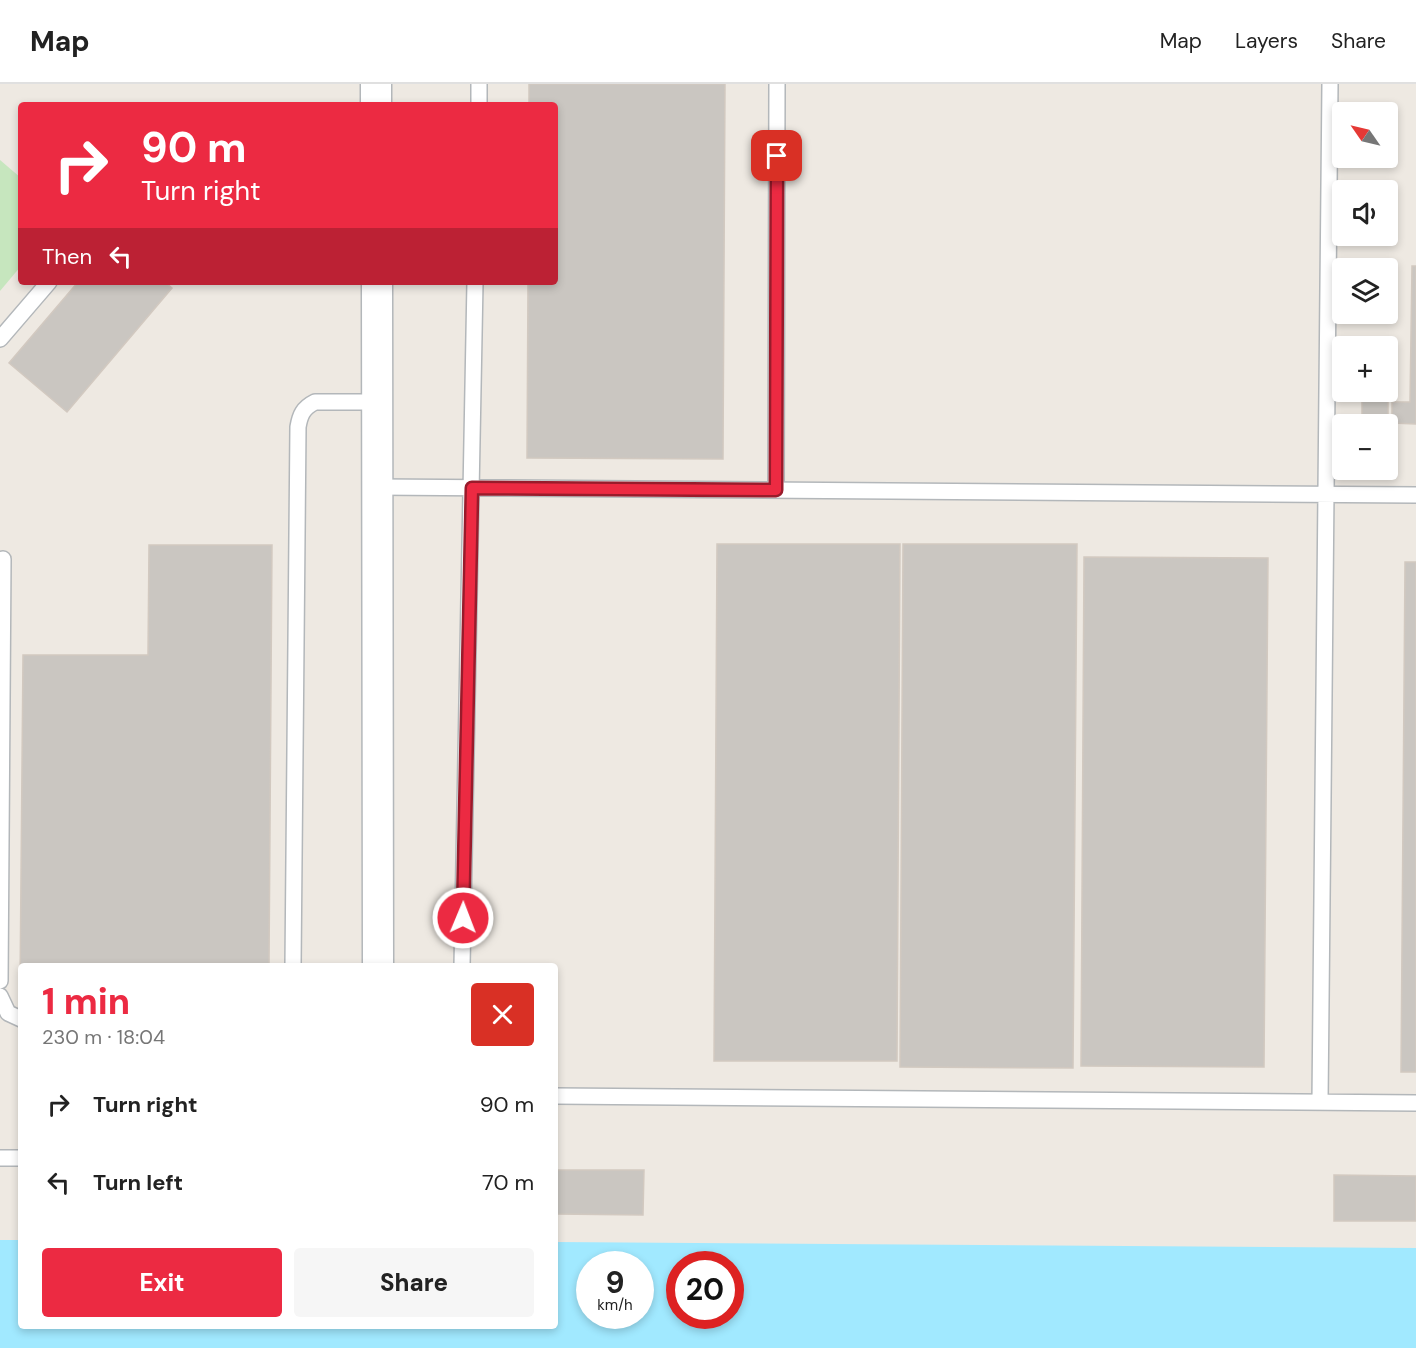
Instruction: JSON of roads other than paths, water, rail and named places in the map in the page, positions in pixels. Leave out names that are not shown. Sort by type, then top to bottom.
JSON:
[{"type":"street","points":[[376,84],[376,102]]},
{"type":"street","points":[[377,285],[378,963]]},
{"type":"lane","points":[[479,84],[479,102]]},
{"type":"lane","points":[[776,490],[777,84]]},
{"type":"lane","points":[[1320,1102],[1330,84]]},
{"type":"lane","points":[[0,339],[46,285]]},
{"type":"lane","points":[[462,963],[476,285]]},
{"type":"lane","points":[[293,963],[298,427],[303,411],[315,402],[377,402]]},
{"type":"lane","points":[[377,487],[1416,495]]},
{"type":"lane","points":[[0,981],[3,559]]},
{"type":"lane","points":[[0,996],[8,1013],[18,1018]]},
{"type":"lane","points":[[558,1096],[1416,1103]]},
{"type":"lane","points":[[0,1158],[18,1158]]},
{"type":"water","points":[[0,1240],[18,1240],[18,1329],[558,1329],[558,1242],[1416,1248],[1416,1348],[0,1348]]}]
